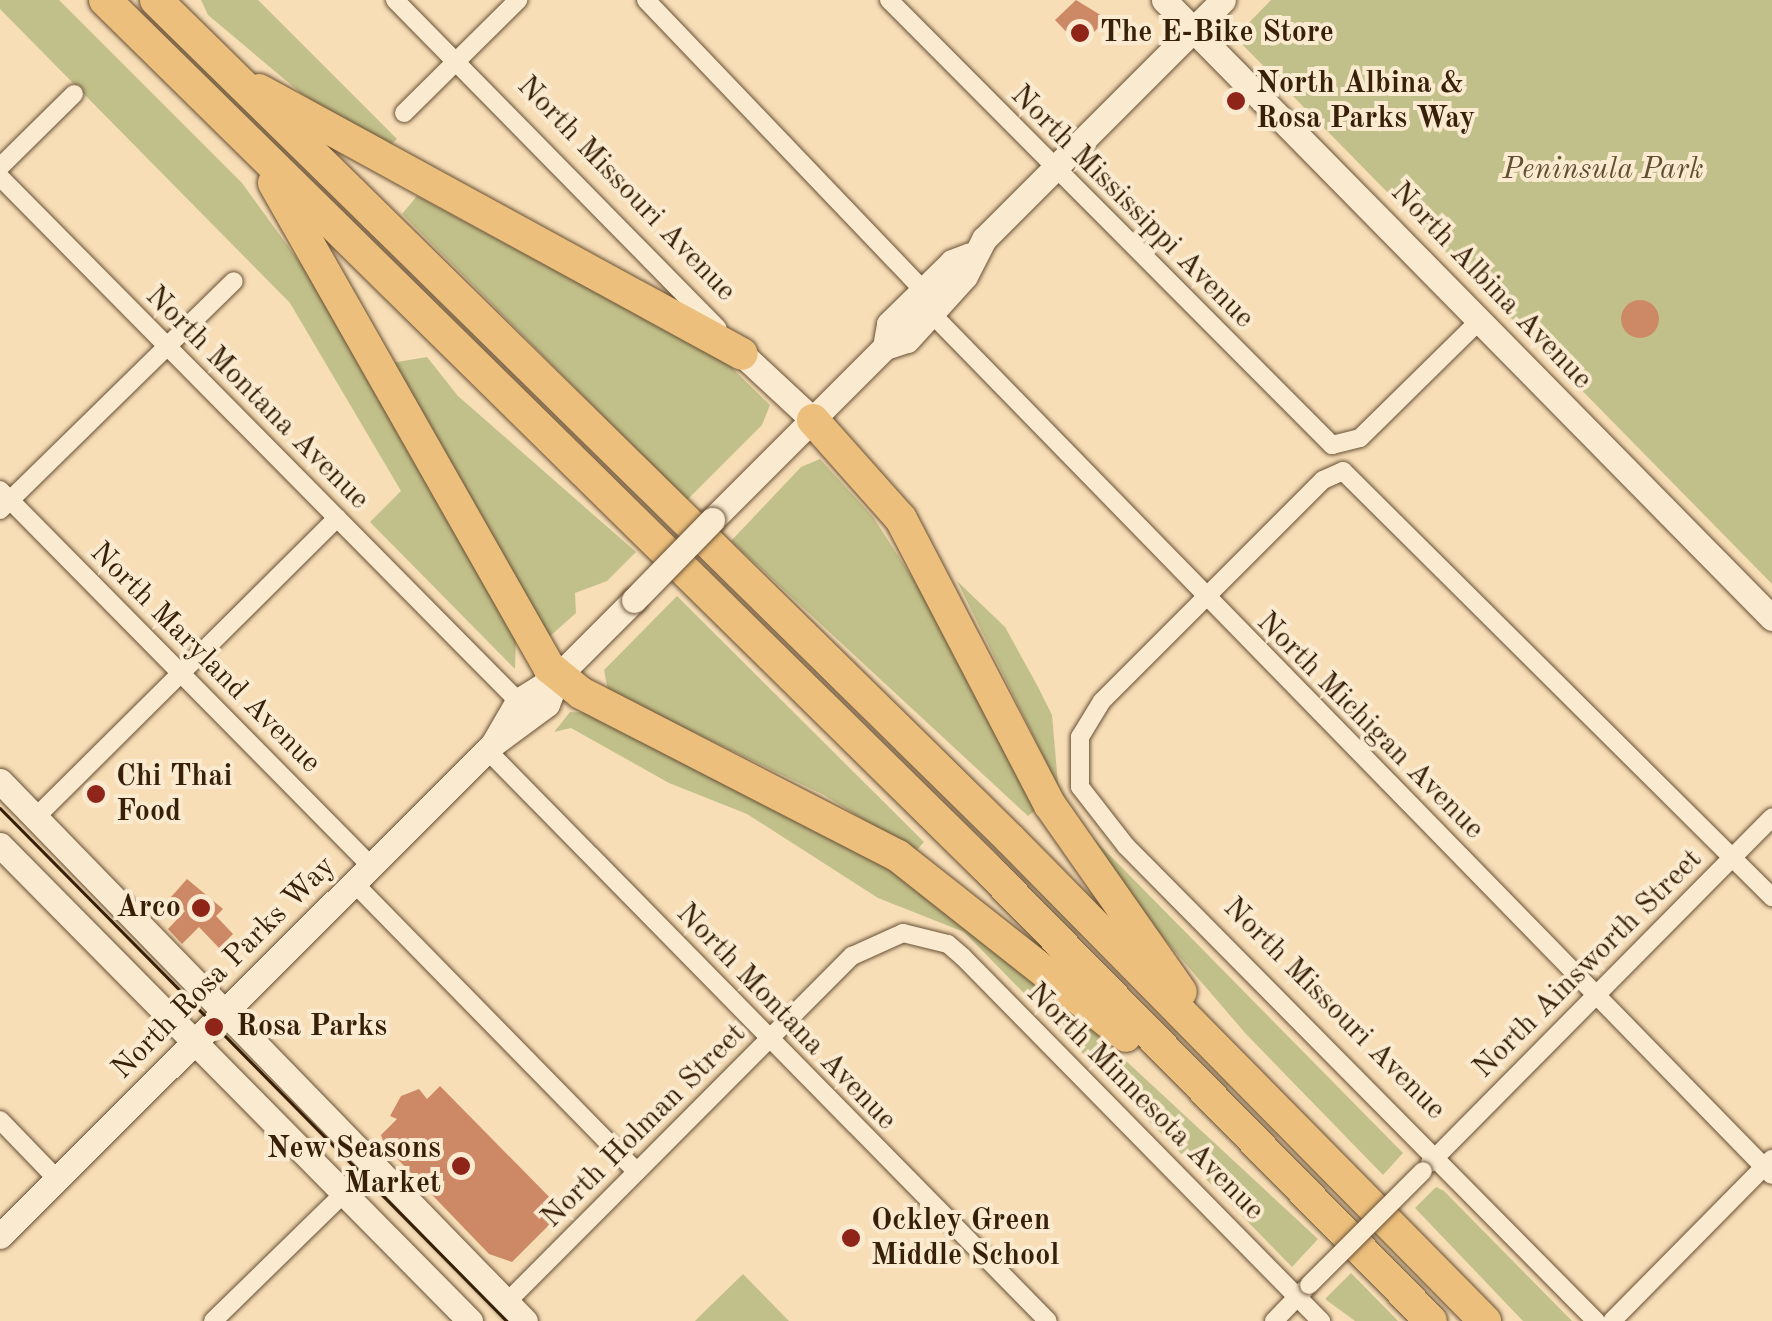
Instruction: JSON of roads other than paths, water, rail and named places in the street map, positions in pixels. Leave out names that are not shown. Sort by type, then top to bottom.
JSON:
[{"type":"highway","points":[[105,0],[264,161],[791,674],[1431,1321]]},
{"type":"highway","points":[[156,0],[1219,1050],[1485,1321]]},
{"type":"highway","points":[[226,71],[742,354]]},
{"type":"highway","points":[[264,161],[309,256],[558,676],[913,866],[1246,1133]]},
{"type":"highway","points":[[813,420],[900,518],[1050,806],[1219,1050]]},
{"type":"street","name":"North Missouri Avenue","points":[[395,0],[742,354],[813,420]]},
{"type":"street","points":[[404,113],[518,0]]},
{"type":"street","name":"North Michigan Avenue","points":[[646,0],[1206,598],[1769,1167]]},
{"type":"street","name":"North Mississippi Avenue","points":[[888,0],[1340,448],[1360,438],[1479,320]]},
{"type":"street","name":"North Albina Avenue","points":[[1164,0],[1772,618]]},
{"type":"street","name":"North Rosa Parks Way","points":[[490,747],[518,701],[558,676],[885,348],[889,324],[927,301],[1223,0]]},
{"type":"street","points":[[0,167],[74,94]]},
{"type":"street","name":"North Montana Avenue","points":[[0,177],[518,701]]},
{"type":"street","points":[[3,500],[234,281]]},
{"type":"street","points":[[1206,598],[1340,471],[1367,486],[1772,897]]},
{"type":"street","name":"North Maryland Avenue","points":[[3,500],[182,673],[637,1172]]},
{"type":"street","points":[[37,816],[338,518]]},
{"type":"street","name":"North Missouri Avenue","points":[[1206,598],[1088,720],[1077,770],[1088,802],[1430,1164],[1596,1321]]},
{"type":"street","name":"North Rosa Parks Way","points":[[0,1236],[198,1043],[490,747],[547,704],[558,676]]},
{"type":"street","name":"North Montana Avenue","points":[[490,747],[769,1039],[1048,1321]]},
{"type":"street","points":[[0,781],[516,1312]]},
{"type":"street","name":"North Ainsworth Street","points":[[1274,1321],[1772,816]]},
{"type":"street","points":[[0,844],[470,1321]]},
{"type":"street","name":"North Holman Street","points":[[516,1312],[637,1172],[867,944],[921,934]]},
{"type":"street","name":"North Minnesota Avenue","points":[[921,934],[963,957],[1303,1291],[1321,1321]]},
{"type":"street","points":[[0,1120],[58,1180]]},
{"type":"street","points":[[1612,1321],[1769,1167]]},
{"type":"street","points":[[212,1321],[343,1194]]},
{"type":"tram line","points":[[0,808],[507,1321]]},
{"type":"place","name":"The E-Bike Store","points":[[1080,33]]},
{"type":"place","name":"North Albina & Rosa Parks Way","points":[[1236,101]]},
{"type":"place","name":"Chi Thai Food","points":[[96,794]]},
{"type":"place","name":"Arco","points":[[201,908]]},
{"type":"place","name":"Rosa Parks","points":[[214,1027]]},
{"type":"place","name":"New Seasons Market","points":[[461,1166]]},
{"type":"place","name":"Ockley Green Middle School","points":[[851,1238]]},
{"type":"park label","name":"Peninsula Park","points":[[1603,170]]}]
